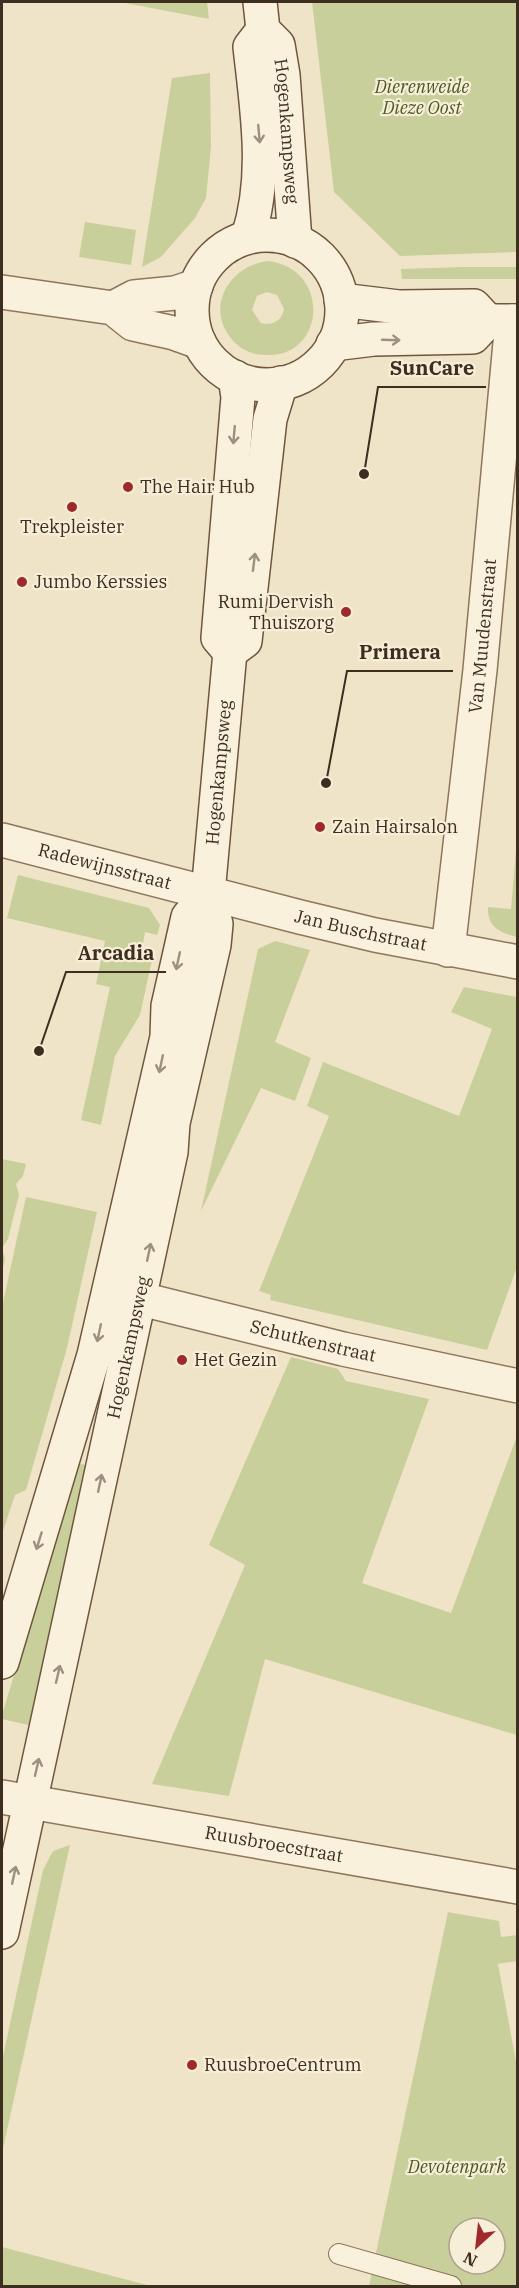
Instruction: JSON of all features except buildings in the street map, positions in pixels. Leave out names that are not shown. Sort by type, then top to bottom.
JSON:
[{"type":"street","name":"Hogenkampsweg","points":[[248,237],[255,216],[260,175],[250,47],[261,16]]},
{"type":"street","name":"Hogenkampsweg","points":[[261,16],[278,45],[284,75],[295,241]]},
{"type":"street","points":[[271,236],[295,241],[324,261],[334,279],[340,300],[339,327],[333,344],[312,370],[281,383],[257,384],[235,377],[214,363],[199,342],[192,309],[200,275],[216,255],[248,237],[271,236]]},
{"type":"street","points":[[113,308],[134,297],[175,293],[196,286]]},
{"type":"street","points":[[2,292],[113,308],[133,324],[174,333],[199,342]]},
{"type":"street","points":[[340,300],[399,307],[474,306],[506,321]]},
{"type":"street","points":[[333,344],[374,339],[473,337],[506,321]]},
{"type":"street","name":"Van Muudenstraat","points":[[448,950],[479,682],[506,321]]},
{"type":"street","name":"Hogenkampsweg","points":[[2,1932],[15,1800],[140,1298],[171,1152],[172,1123],[214,945],[216,924],[207,893],[230,652],[218,638],[238,397],[235,377]]},
{"type":"street","points":[[230,652],[245,641],[270,419],[281,383]]},
{"type":"street","name":"Radewijnsstraat","points":[[2,840],[207,893]]},
{"type":"street","name":"Hogenkampsweg","points":[[2,1662],[87,1382],[165,1049],[168,1006],[188,917],[207,893]]},
{"type":"street","name":"Jan Buschstraat","points":[[207,893],[300,918],[448,950],[518,962]]},
{"type":"street","name":"Schutkenstraat","points":[[108,1291],[343,1349],[518,1386]]},
{"type":"street","name":"Ruusbroecstraat","points":[[15,1800],[518,1887]]},
{"type":"lane","points":[[339,2254],[450,2286]]},
{"type":"green space","points":[[120,2],[207,2],[209,19]]},
{"type":"green space","name":"Dierenweide Dieze Oost","points":[[312,2],[517,2],[517,252],[400,256],[334,192]]},
{"type":"green space","points":[[210,73],[211,147],[206,198],[195,218],[161,257],[142,267],[172,78]]},
{"type":"green space","points":[[85,222],[136,230],[131,265],[79,257]]},
{"type":"green space","points":[[269,261],[289,268],[303,280],[311,295],[313,312],[309,329],[300,343],[286,352],[266,355],[246,350],[237,345],[223,324],[220,312],[226,288],[244,270]],"holes":[[[267,292],[277,295],[284,309],[281,317],[273,323],[261,323],[252,310],[257,296]]]},
{"type":"green space","points":[[517,267],[517,279],[402,279],[401,269]]},
{"type":"green space","points":[[517,839],[517,937],[505,933],[492,924],[488,907],[511,909]]},
{"type":"green space","points":[[18,875],[149,908],[160,925],[157,935],[145,932],[142,949],[154,951],[140,1015],[115,1056],[101,1125],[81,1120],[110,987],[96,984],[105,941],[7,918]]},
{"type":"green space","points":[[275,941],[310,950],[275,1042],[311,1058],[295,1101],[261,1088],[201,1211],[258,949]]},
{"type":"green space","points":[[464,987],[517,997],[517,1267],[487,1350],[270,1300],[271,1295],[259,1291],[329,1116],[307,1106],[323,1062],[459,1116],[492,1029],[451,1012]]},
{"type":"green space","points":[[2,1159],[26,1164],[23,1176],[16,1184],[19,1195],[8,1239],[2,1248]]},
{"type":"green space","points":[[26,1197],[97,1212],[67,1348],[26,1490],[15,1495],[2,1534],[2,1307]]},
{"type":"green space","points":[[2,1248],[5,1259],[2,1273]]},
{"type":"green space","points":[[291,1357],[338,1369],[346,1381],[429,1399],[362,1583],[451,1613],[517,1436],[517,1735],[265,1659],[229,1796],[152,1784],[245,1565],[209,1545]]},
{"type":"green space","points":[[78,1463],[89,1466],[32,1726],[2,1719],[2,1715]]},
{"type":"green space","points":[[70,1845],[2,2153],[2,2061],[43,1870],[53,1851]]},
{"type":"green space","name":"Devotenpark","points":[[448,1912],[499,1921],[501,1937],[517,1935],[517,1961],[498,1964],[517,2067],[517,2286],[369,2286]]},
{"type":"green space","points":[[2,2247],[151,2286],[2,2286]]},
{"type":"place","name":"SunCare","points":[[364,474]]},
{"type":"place","name":"The Hair Hub","points":[[128,487]]},
{"type":"place","name":"Trekpleister","points":[[72,507]]},
{"type":"place","name":"Jumbo Kerssies","points":[[22,582]]},
{"type":"place","name":"Rumi Dervish Thuiszorg","points":[[346,612]]},
{"type":"place","name":"Primera","points":[[326,783]]},
{"type":"place","name":"Zain Hairsalon","points":[[320,827]]},
{"type":"place","name":"Arcadia","points":[[39,1051]]},
{"type":"place","name":"Het Gezin","points":[[182,1360]]},
{"type":"place","name":"RuusbroeCentrum","points":[[192,2065]]}]
